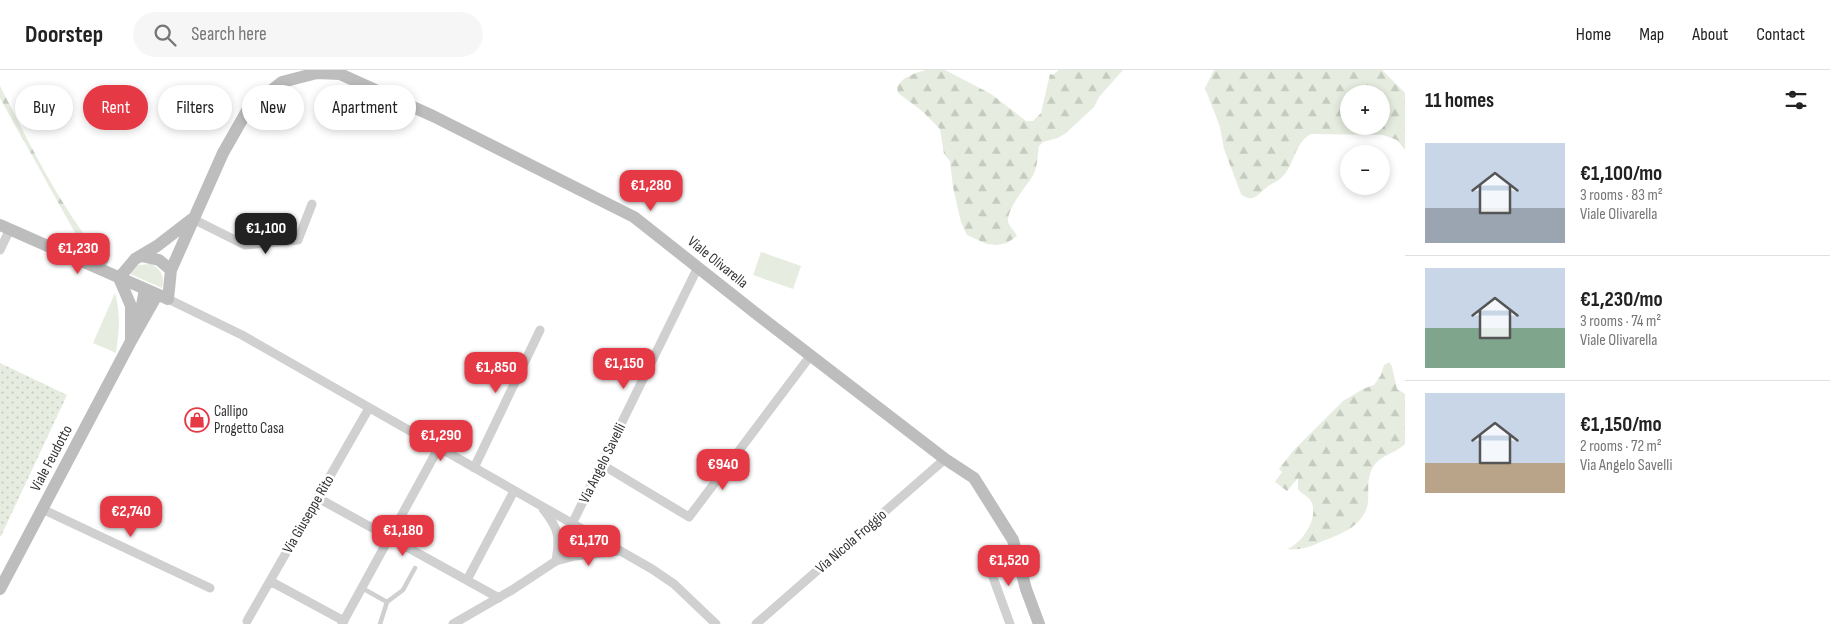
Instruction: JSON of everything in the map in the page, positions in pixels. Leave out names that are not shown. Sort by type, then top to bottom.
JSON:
[{"type":"street","name":"Viale Olivarella","points":[[163,297],[171,270],[193,219],[223,153],[248,109],[282,82],[317,72],[340,74],[441,121],[634,217],[945,458],[974,478],[1013,540],[1026,589],[1039,624]]},
{"type":"street","points":[[119,278],[135,259],[193,219],[244,245],[298,240],[312,204]]},
{"type":"street","points":[[0,250],[5,227],[163,297],[242,335],[652,569],[674,584],[716,624]]},
{"type":"street","points":[[99,269],[104,260],[102,250]]},
{"type":"street","points":[[141,256],[159,260],[171,270]]},
{"type":"street","name":"Via Angelo Savelli","points":[[572,524],[698,267]]},
{"type":"street","points":[[119,278],[131,306],[134,336]]},
{"type":"street","points":[[134,336],[145,289]]},
{"type":"street","name":"Viale Feudotto","points":[[0,589],[134,336],[163,297]]},
{"type":"street","points":[[474,468],[540,330]]},
{"type":"street","points":[[602,464],[688,517],[811,355]]},
{"type":"street","name":"Via Giuseppe Rito","points":[[247,621],[369,408]]},
{"type":"street","points":[[270,581],[343,622],[439,447]]},
{"type":"street","name":"Via Nicola Froggio","points":[[756,624],[945,458]]},
{"type":"street","points":[[467,580],[514,491]]},
{"type":"street","points":[[318,498],[390,536],[499,598]]},
{"type":"street","points":[[540,505],[555,524],[558,538],[556,561]]},
{"type":"street","points":[[42,509],[210,588]]},
{"type":"street","points":[[558,538],[590,534]]},
{"type":"street","points":[[574,556],[590,534]]},
{"type":"street","points":[[453,624],[499,598],[556,561],[574,556],[618,551]]},
{"type":"street","points":[[986,558],[1010,624]]},
{"type":"lane","points":[[380,624],[387,602],[403,590],[415,568]]},
{"type":"lane","points":[[362,588],[387,602]]},
{"type":"green space","points":[[926,70],[945,70],[991,94],[1026,121],[1033,121],[1041,113],[1050,74],[1053,75],[1059,70],[1123,70],[1099,97],[1094,107],[1066,133],[1058,138],[1043,142],[1039,146],[1034,174],[1014,203],[1009,214],[1009,224],[1017,236],[1007,243],[997,245],[987,244],[967,235],[961,222],[953,187],[950,161],[944,154],[940,129],[922,111],[898,93],[897,87],[905,78]]},
{"type":"green space","points":[[1214,70],[1382,70],[1405,93],[1405,150],[1397,140],[1383,135],[1390,135],[1390,85],[1340,85],[1340,134],[1311,134],[1305,138],[1287,171],[1281,178],[1252,198],[1241,194],[1224,149],[1220,127],[1205,88]]},
{"type":"green space","points":[[0,86],[15,115],[15,125],[0,98]]},
{"type":"green space","points":[[18,130],[23,130],[70,214],[99,254],[82,242]]},
{"type":"green space","points":[[761,252],[801,266],[793,289],[753,275]]},
{"type":"green space","points":[[151,264],[161,274],[163,280],[162,288],[130,274],[138,265]]},
{"type":"green space","points":[[115,293],[119,323],[116,353],[93,343]]},
{"type":"green space","points":[[1389,362],[1397,389],[1405,394],[1405,444],[1375,464],[1369,479],[1366,510],[1356,524],[1341,533],[1310,546],[1300,549],[1287,549],[1298,542],[1307,530],[1313,516],[1313,509],[1311,501],[1298,489],[1298,478],[1287,491],[1275,482],[1282,472],[1279,469],[1293,451],[1343,401],[1374,385],[1381,375],[1384,365]]},
{"type":"green space","points":[[0,363],[67,395],[1,536],[0,536]]},
{"type":"place","name":"Callipo Progetto Casa","points":[[197,420]]}]
